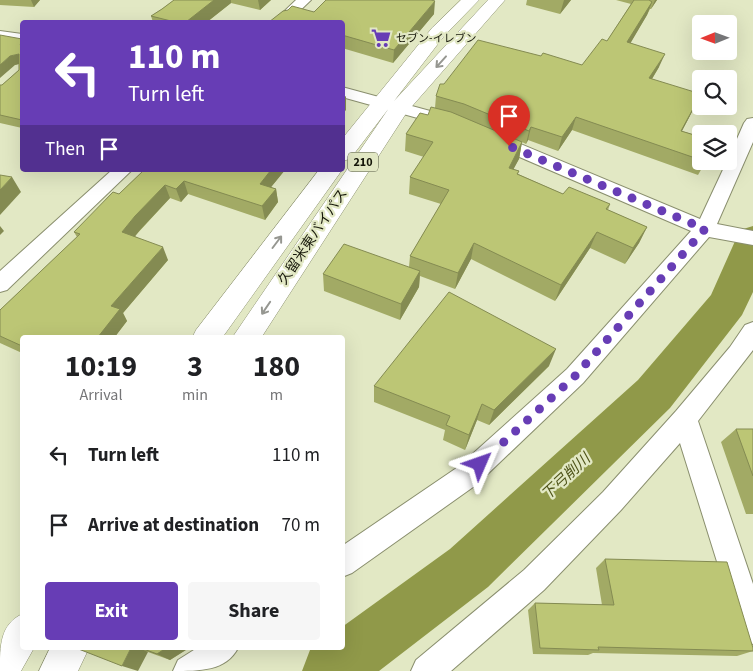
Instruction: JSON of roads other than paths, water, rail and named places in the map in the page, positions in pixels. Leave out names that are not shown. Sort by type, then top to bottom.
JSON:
[{"type":"highway","name":"久留米東バイパス","points":[[248,335],[390,105],[438,32],[471,0]]},
{"type":"highway","name":"久留米東バイパス","points":[[345,151],[497,0]]},
{"type":"highway","name":"久留米東バイパス","points":[[208,335],[330,172]]},
{"type":"highway","points":[[1,671],[20,636]]},
{"type":"highway","points":[[58,671],[69,650]]},
{"type":"street","points":[[282,20],[304,0]]},
{"type":"street","points":[[0,35],[20,38]]},
{"type":"street","points":[[345,93],[469,129],[705,229],[753,238]]},
{"type":"street","points":[[345,561],[467,476],[568,383],[705,229],[753,124]]},
{"type":"street","points":[[0,284],[121,172]]},
{"type":"street","points":[[427,671],[534,580],[612,500],[685,419],[738,354],[753,331]]},
{"type":"street","points":[[685,419],[753,629]]},
{"type":"street","points":[[189,671],[220,650]]},
{"type":"waterway","name":"下弓削川","points":[[331,671],[469,568],[654,394],[728,304],[753,240]]},
{"type":"place","name":"セブン-イレブン","points":[[381,38]]}]
